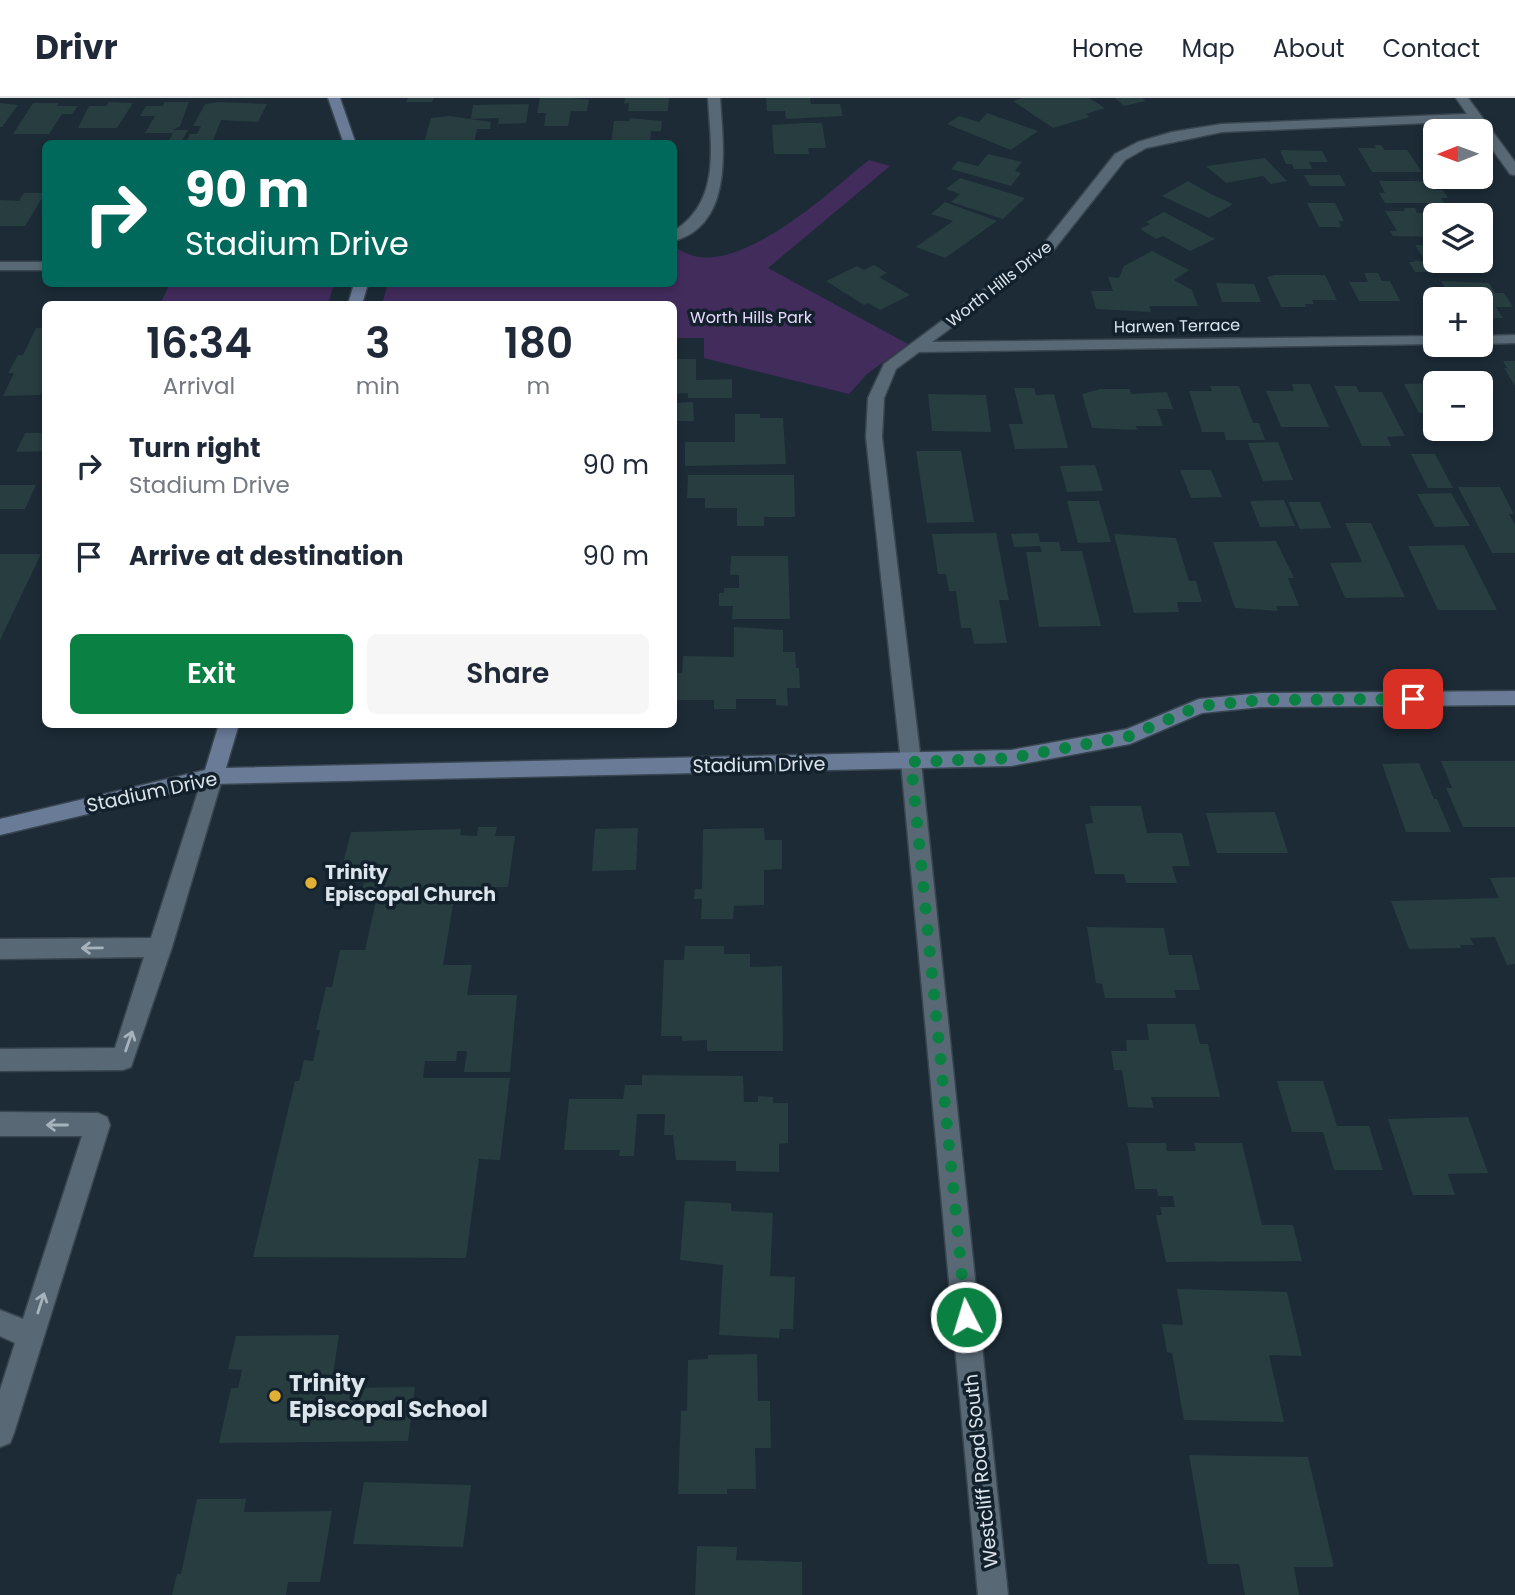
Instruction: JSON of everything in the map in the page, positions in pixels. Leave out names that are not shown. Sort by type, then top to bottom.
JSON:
[{"type":"street","points":[[334,98],[349,140]]},
{"type":"street","points":[[679,234],[706,213],[717,183],[714,98]]},
{"type":"street","points":[[1462,98],[1515,171]]},
{"type":"street","name":"Worth Hills Drive","points":[[911,762],[874,437],[876,398],[889,367],[1047,249],[1120,158],[1142,145],[1172,136],[1222,128],[1476,117]]},
{"type":"street","points":[[0,266],[42,266]]},
{"type":"street","points":[[1493,340],[1515,340]]},
{"type":"street","name":"Harwen Terrace","points":[[919,347],[1423,341]]},
{"type":"street","name":"Stadium Drive","points":[[0,827],[213,776],[1011,758],[1130,736],[1199,706],[1261,700],[1515,698]]},
{"type":"street","points":[[0,1060],[123,1059],[228,728]]},
{"type":"street","name":"Westcliff Road South","points":[[911,762],[993,1595]]},
{"type":"street","points":[[0,949],[160,947]]},
{"type":"street","points":[[0,1124],[98,1125],[0,1433]]},
{"type":"street","points":[[0,1323],[31,1336]]},
{"type":"green space","name":"Worth Hills Park","points":[[869,160],[890,166],[768,268],[908,344],[867,374],[849,394],[704,358],[704,338],[677,338],[677,301],[383,301],[387,287],[677,287],[677,248],[694,256],[715,257],[739,251],[763,240],[811,207]]},
{"type":"green space","points":[[168,287],[333,287],[329,301],[162,301]]},
{"type":"building","points":[[408,98],[434,98],[432,102],[406,102]]},
{"type":"building","points":[[540,98],[589,100],[587,111],[571,111],[568,126],[544,126],[546,113],[537,113]]},
{"type":"building","points":[[625,98],[669,98],[668,111],[628,111],[629,103],[624,104]]},
{"type":"building","points":[[766,98],[810,98],[811,104],[840,104],[843,116],[786,119],[785,111],[767,111]]},
{"type":"building","points":[[1022,98],[1089,98],[1105,108],[1086,114],[1090,117],[1053,128],[1013,101]]},
{"type":"building","points":[[1115,98],[1142,98],[1146,101],[1124,106]]},
{"type":"building","points":[[109,102],[133,103],[117,128],[78,128],[89,106],[106,106]]},
{"type":"building","points":[[164,102],[189,102],[180,126],[173,130],[188,130],[182,140],[169,140],[173,133],[145,133],[155,116],[140,116],[146,106],[163,106]]},
{"type":"building","points":[[0,103],[18,105],[2,127],[0,127]]},
{"type":"building","points":[[33,103],[78,106],[72,114],[62,114],[49,134],[13,134]]},
{"type":"building","points":[[205,104],[267,104],[258,122],[221,120],[214,140],[187,140],[190,134],[197,134],[201,126],[193,126]]},
{"type":"building","points":[[529,104],[526,123],[498,124],[499,118],[471,119],[473,105]]},
{"type":"building","points":[[987,113],[1038,131],[1011,150],[947,124],[959,116],[979,122]]},
{"type":"building","points":[[450,116],[491,122],[490,129],[477,129],[475,140],[425,140],[431,118]]},
{"type":"building","points":[[630,118],[662,121],[661,131],[651,131],[650,140],[612,140],[614,121],[629,121]]},
{"type":"building","points":[[822,123],[826,148],[808,148],[809,154],[774,154],[772,125]]},
{"type":"building","points":[[1374,145],[1381,145],[1385,150],[1407,150],[1422,172],[1372,172],[1358,148],[1376,148]]},
{"type":"building","points":[[1280,150],[1322,151],[1328,162],[1309,162],[1312,169],[1294,169],[1292,164],[1286,164]]},
{"type":"building","points":[[988,154],[1022,162],[1015,171],[1021,173],[1011,186],[951,169],[958,161],[978,166]]},
{"type":"building","points":[[1265,158],[1287,181],[1271,184],[1263,176],[1226,183],[1206,166]]},
{"type":"building","points":[[1304,175],[1340,175],[1346,186],[1310,186]]},
{"type":"building","points":[[960,178],[1025,198],[1003,219],[951,202],[960,194],[946,189]]},
{"type":"building","points":[[1188,181],[1233,204],[1209,218],[1162,196]]},
{"type":"building","points":[[1379,181],[1423,181],[1423,189],[1443,190],[1448,198],[1441,198],[1445,203],[1385,203],[1379,193],[1385,193]]},
{"type":"building","points":[[24,193],[42,193],[42,198],[25,226],[0,226],[0,200],[19,201]]},
{"type":"building","points":[[945,202],[997,221],[945,258],[916,247],[953,221],[931,214]]},
{"type":"building","points":[[1307,203],[1335,203],[1344,221],[1339,221],[1341,227],[1319,227]]},
{"type":"building","points":[[1404,208],[1415,208],[1417,213],[1423,213],[1423,237],[1393,236],[1390,231],[1397,231],[1385,211],[1405,211]]},
{"type":"building","points":[[1164,212],[1215,239],[1190,251],[1163,236],[1156,239],[1140,229],[1150,224],[1146,222]]},
{"type":"building","points":[[1415,245],[1423,245],[1423,257]]},
{"type":"building","points":[[1152,251],[1189,270],[1174,280],[1192,290],[1198,306],[1149,306],[1151,312],[1096,309],[1091,291],[1113,291],[1108,277],[1119,278],[1124,266]]},
{"type":"building","points":[[1413,260],[1423,262],[1423,272],[1415,272],[1409,262],[1415,262]]},
{"type":"building","points":[[874,265],[887,273],[879,277],[910,295],[880,310],[868,303],[864,305],[826,281],[857,266],[864,270]]},
{"type":"building","points":[[1364,273],[1378,273],[1382,281],[1390,281],[1400,301],[1359,301],[1349,282],[1368,282]]},
{"type":"building","points":[[1325,275],[1337,300],[1312,300],[1314,304],[1305,304],[1306,307],[1281,307],[1267,277]]},
{"type":"building","points":[[1441,281],[1489,283],[1491,287],[1445,287]]},
{"type":"building","points":[[1216,283],[1254,284],[1261,302],[1222,302]]},
{"type":"building","points":[[1493,290],[1495,293],[1504,293],[1513,307],[1496,307],[1503,318],[1493,318]]},
{"type":"building","points":[[36,328],[42,328],[40,395],[3,396],[14,373],[8,373],[18,355],[23,355]]},
{"type":"building","points":[[677,359],[696,359],[696,380],[732,379],[732,398],[688,398],[688,393],[677,394]]},
{"type":"building","points":[[1503,361],[1515,361],[1515,386],[1504,368],[1507,368]]},
{"type":"building","points":[[1423,383],[1423,413],[1419,413],[1404,384]]},
{"type":"building","points":[[1292,384],[1310,384],[1329,427],[1281,427],[1266,391],[1294,391]]},
{"type":"building","points":[[1210,386],[1239,386],[1253,423],[1259,423],[1265,440],[1226,440],[1224,432],[1202,432],[1189,391],[1212,391]]},
{"type":"building","points":[[1334,386],[1356,386],[1359,392],[1382,392],[1405,436],[1387,437],[1391,446],[1362,446]]},
{"type":"building","points":[[1014,388],[1034,388],[1036,395],[1054,394],[1068,448],[1015,449],[1009,424],[1023,424]]},
{"type":"building","points":[[1100,389],[1130,389],[1131,394],[1167,392],[1173,409],[1157,409],[1163,426],[1136,426],[1137,430],[1092,428],[1082,394]]},
{"type":"building","points":[[928,394],[986,395],[991,432],[932,431]]},
{"type":"building","points":[[693,402],[694,421],[677,421],[677,403]]},
{"type":"building","points":[[735,414],[783,418],[786,464],[685,466],[685,442],[735,442]]},
{"type":"building","points":[[25,433],[42,433],[42,451],[16,452]]},
{"type":"building","points":[[1278,442],[1293,480],[1263,481],[1248,443]]},
{"type":"building","points":[[916,451],[961,451],[974,522],[927,523]]},
{"type":"building","points":[[1411,454],[1435,454],[1453,488],[1428,488]]},
{"type":"building","points":[[1095,465],[1103,491],[1067,492],[1060,466]]},
{"type":"building","points":[[1180,470],[1211,470],[1222,497],[1191,498]]},
{"type":"building","points":[[688,475],[794,475],[795,517],[764,517],[764,526],[737,526],[737,508],[705,508],[705,498],[687,498]]},
{"type":"building","points":[[0,485],[36,485],[25,509],[0,509]]},
{"type":"building","points":[[1458,487],[1500,487],[1514,514],[1509,514],[1515,525],[1515,553],[1492,553]]},
{"type":"building","points":[[1451,493],[1470,526],[1435,527],[1417,494]]},
{"type":"building","points":[[1284,500],[1295,526],[1260,527],[1250,501]]},
{"type":"building","points":[[1067,501],[1099,501],[1111,542],[1078,543]]},
{"type":"building","points":[[1288,502],[1320,502],[1331,528],[1300,529]]},
{"type":"building","points":[[1345,523],[1371,523],[1405,597],[1345,598],[1330,563],[1362,562]]},
{"type":"building","points":[[996,533],[1009,600],[999,600],[1007,643],[974,644],[971,628],[961,628],[956,591],[949,591],[946,574],[938,574],[932,534]]},
{"type":"building","points":[[1038,533],[1040,542],[1059,542],[1061,551],[1082,551],[1101,626],[1039,627],[1026,552],[1042,552],[1040,546],[1014,547],[1011,534]]},
{"type":"building","points":[[1114,534],[1176,538],[1189,581],[1196,581],[1202,602],[1177,602],[1179,612],[1134,613]]},
{"type":"building","points":[[1276,541],[1294,578],[1288,578],[1299,606],[1276,606],[1278,611],[1235,608],[1213,542]]},
{"type":"building","points":[[1464,545],[1497,610],[1438,610],[1408,546]]},
{"type":"building","points":[[0,554],[41,554],[0,640]]},
{"type":"building","points":[[731,556],[788,556],[790,619],[732,619],[733,606],[719,606],[719,593],[724,593],[724,588],[739,588],[739,575],[730,575]]},
{"type":"building","points":[[734,627],[783,630],[783,652],[795,652],[796,668],[799,668],[800,688],[787,688],[788,706],[776,705],[776,699],[736,699],[736,709],[714,709],[714,700],[677,700],[677,673],[682,673],[683,656],[734,657]]},
{"type":"building","points":[[1441,761],[1515,761],[1515,827],[1463,827],[1446,788],[1452,788]]},
{"type":"building","points":[[1419,763],[1451,832],[1406,832],[1382,764]]},
{"type":"building","points":[[1090,806],[1141,806],[1147,833],[1182,833],[1190,866],[1172,866],[1177,883],[1126,883],[1124,874],[1095,874],[1085,824],[1093,823]]},
{"type":"building","points":[[1275,812],[1288,853],[1217,853],[1206,813]]},
{"type":"building","points":[[478,827],[497,827],[495,836],[515,836],[508,887],[456,887],[443,965],[472,965],[467,995],[517,995],[510,1072],[464,1072],[467,1051],[457,1051],[456,1061],[425,1061],[423,1078],[510,1078],[500,1160],[479,1159],[466,1258],[253,1257],[295,1081],[299,1081],[304,1060],[313,1061],[320,1030],[316,1030],[326,987],[332,987],[340,950],[365,950],[376,901],[359,901],[364,883],[338,883],[351,832],[461,829],[460,835],[477,836]]},
{"type":"building","points":[[638,828],[636,870],[592,871],[595,829]]},
{"type":"building","points":[[764,828],[765,840],[782,840],[782,869],[764,870],[764,905],[734,906],[733,919],[701,919],[702,899],[694,899],[695,889],[702,889],[703,829]]},
{"type":"building","points":[[1515,877],[1515,964],[1507,965],[1495,937],[1470,938],[1474,945],[1460,945],[1461,948],[1409,949],[1391,901],[1499,898],[1490,878]]},
{"type":"building","points":[[1087,927],[1164,928],[1169,955],[1192,955],[1200,990],[1174,990],[1176,998],[1105,998],[1102,984],[1096,983]]},
{"type":"building","points":[[685,946],[724,946],[724,954],[750,954],[750,967],[782,966],[783,1051],[707,1051],[707,1040],[682,1041],[682,1036],[661,1036],[664,960],[684,960]]},
{"type":"building","points":[[1147,1024],[1195,1024],[1200,1044],[1208,1044],[1220,1097],[1151,1097],[1154,1108],[1128,1107],[1122,1070],[1114,1070],[1111,1051],[1127,1051],[1126,1040],[1149,1040]]},
{"type":"building","points":[[642,1075],[743,1076],[744,1102],[758,1102],[758,1096],[773,1097],[773,1103],[788,1103],[788,1143],[779,1144],[779,1172],[736,1171],[736,1161],[676,1160],[673,1135],[664,1135],[665,1114],[637,1114],[634,1156],[619,1156],[620,1150],[564,1150],[569,1099],[623,1099],[625,1085],[642,1085]]},
{"type":"building","points":[[1277,1081],[1323,1081],[1337,1126],[1369,1126],[1383,1170],[1334,1170],[1323,1132],[1292,1132]]},
{"type":"building","points":[[1468,1117],[1488,1173],[1448,1174],[1455,1195],[1413,1195],[1388,1119]]},
{"type":"building","points":[[1127,1143],[1166,1143],[1167,1151],[1196,1151],[1194,1143],[1242,1143],[1262,1225],[1293,1225],[1302,1261],[1166,1262],[1156,1215],[1162,1215],[1160,1207],[1175,1207],[1173,1196],[1158,1196],[1157,1189],[1135,1189]]},
{"type":"building","points":[[685,1201],[731,1203],[731,1211],[773,1213],[770,1276],[795,1277],[793,1329],[780,1329],[779,1338],[719,1335],[723,1265],[680,1260]]},
{"type":"building","points":[[1177,1289],[1287,1292],[1302,1356],[1269,1355],[1284,1422],[1184,1420],[1172,1353],[1167,1352],[1162,1324],[1183,1325]]},
{"type":"building","points":[[339,1335],[331,1388],[415,1387],[408,1441],[219,1443],[231,1388],[238,1388],[242,1370],[228,1369],[236,1336]]},
{"type":"building","points":[[757,1354],[758,1401],[770,1401],[771,1448],[755,1448],[756,1489],[727,1489],[727,1494],[678,1494],[681,1411],[687,1411],[688,1360],[708,1359],[708,1355]]},
{"type":"building","points":[[1189,1455],[1308,1457],[1334,1567],[1294,1567],[1299,1595],[1245,1595],[1239,1564],[1208,1564]]},
{"type":"building","points":[[364,1482],[471,1485],[463,1547],[353,1544]]},
{"type":"building","points":[[197,1499],[246,1499],[244,1512],[332,1511],[320,1582],[288,1582],[286,1595],[172,1595],[177,1574],[181,1574]]},
{"type":"building","points":[[697,1546],[737,1547],[736,1560],[802,1562],[802,1595],[695,1595]]},
{"type":"place","name":"Trinity Episcopal Church","points":[[311,883]]},
{"type":"place","name":"Trinity Episcopal School","points":[[275,1396]]},
{"type":"route","points":[[966,1317],[911,762],[1011,758],[1130,736],[1199,706],[1261,700],[1413,699]]}]
